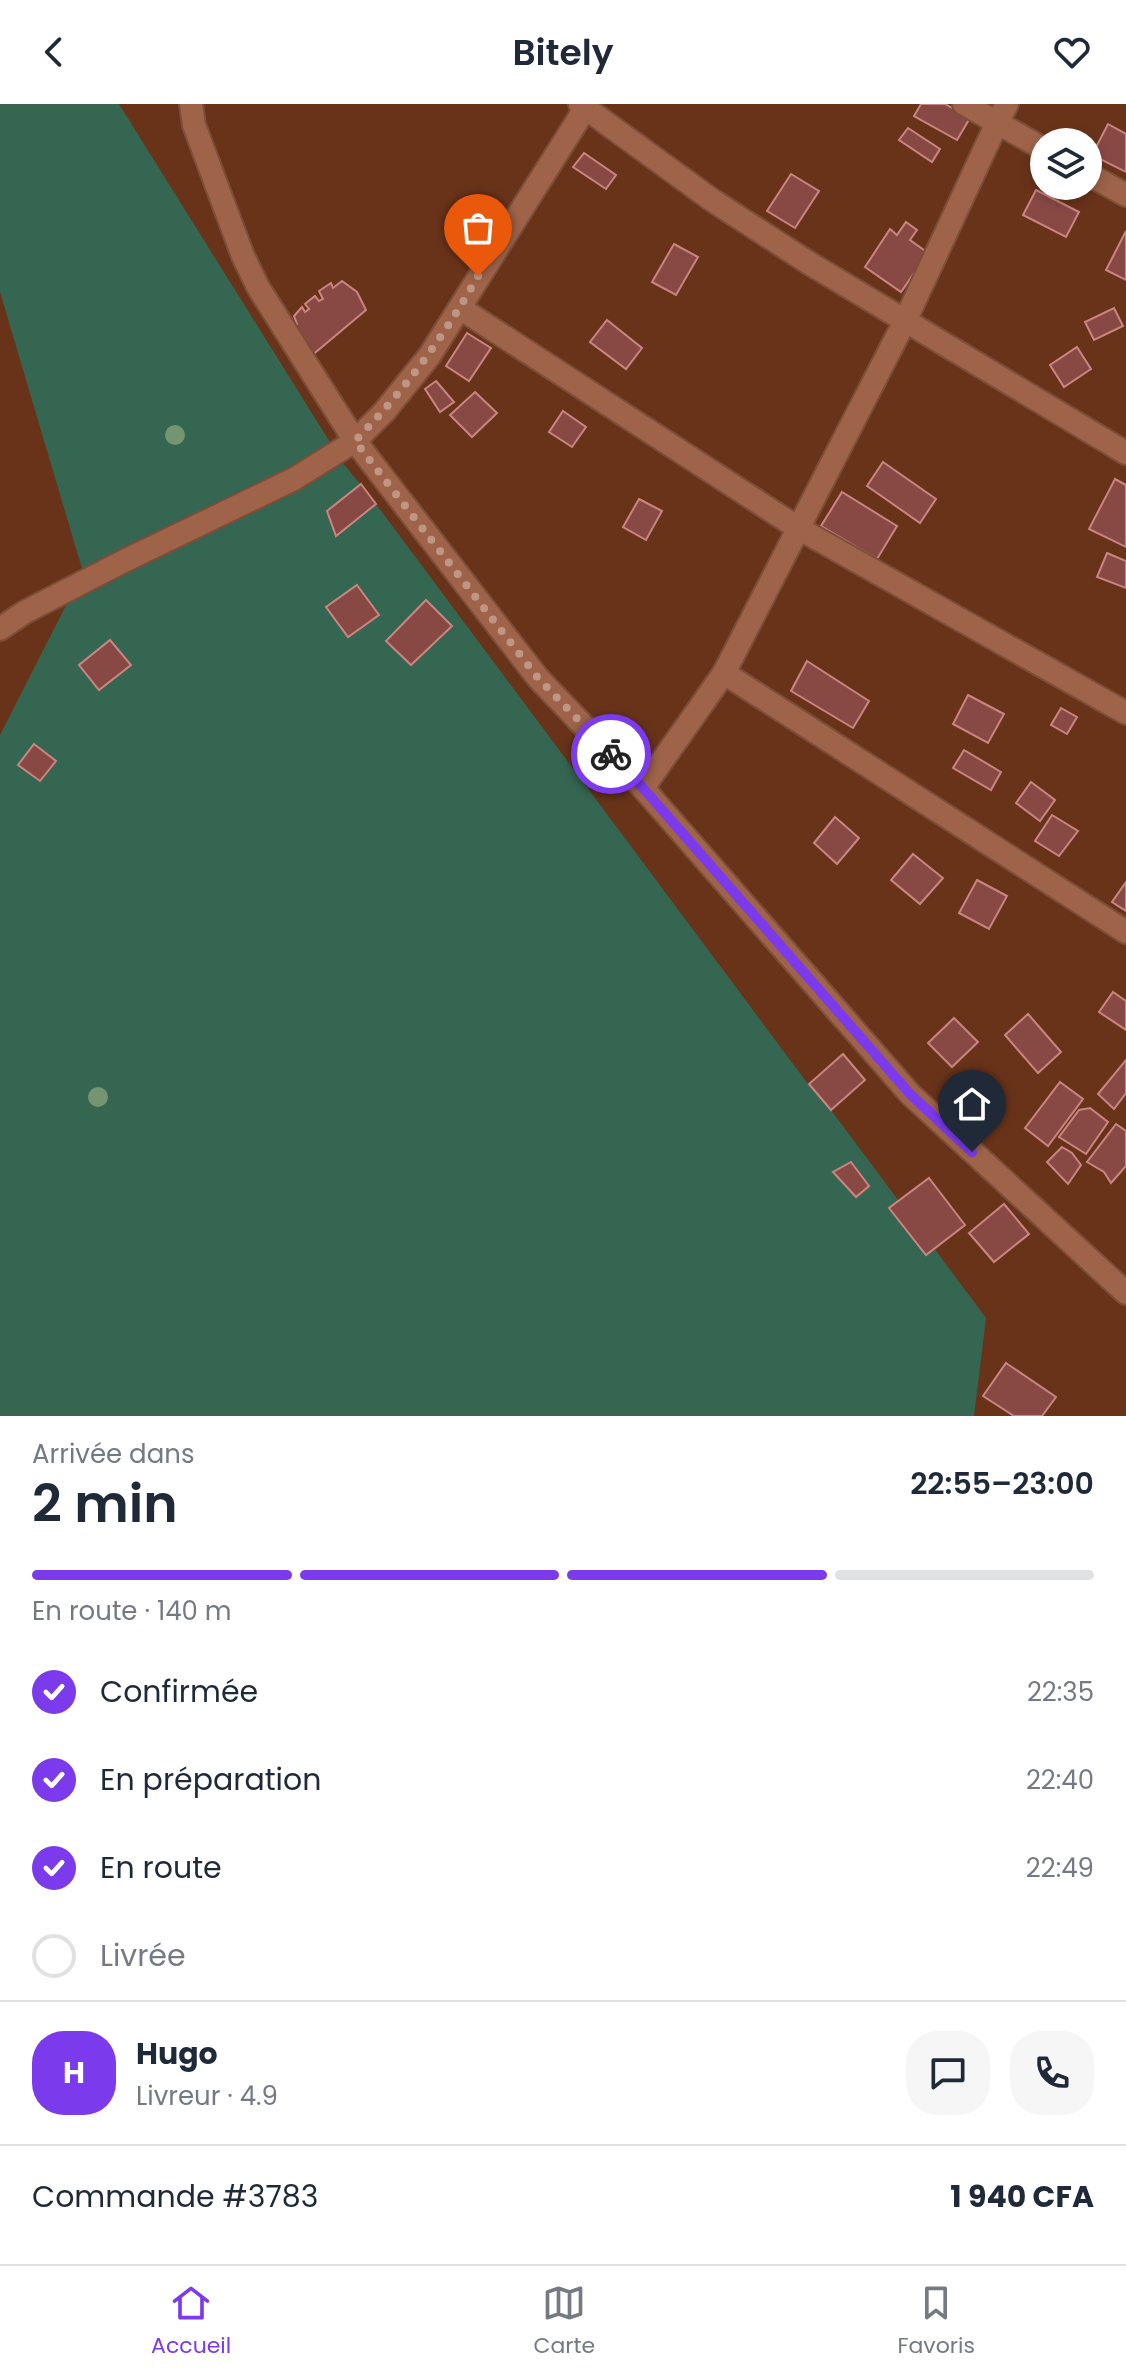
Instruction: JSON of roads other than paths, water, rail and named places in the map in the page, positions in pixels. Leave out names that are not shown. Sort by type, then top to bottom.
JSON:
[{"type":"street","points":[[191,104],[194,125],[243,256],[258,287],[355,441],[538,678],[643,788],[910,1094],[1126,1293]]},
{"type":"street","points":[[964,104],[1002,113],[1030,137]]},
{"type":"street","points":[[0,629],[25,612],[101,573],[294,479],[355,441],[384,412],[421,366],[584,105],[712,200],[809,263],[1126,453]]},
{"type":"street","points":[[643,788],[724,673],[906,319],[1002,113]]},
{"type":"street","points":[[1102,182],[1126,195]]},
{"type":"street","points":[[460,308],[798,528],[1126,713]]},
{"type":"street","points":[[724,673],[1126,932]]}]
